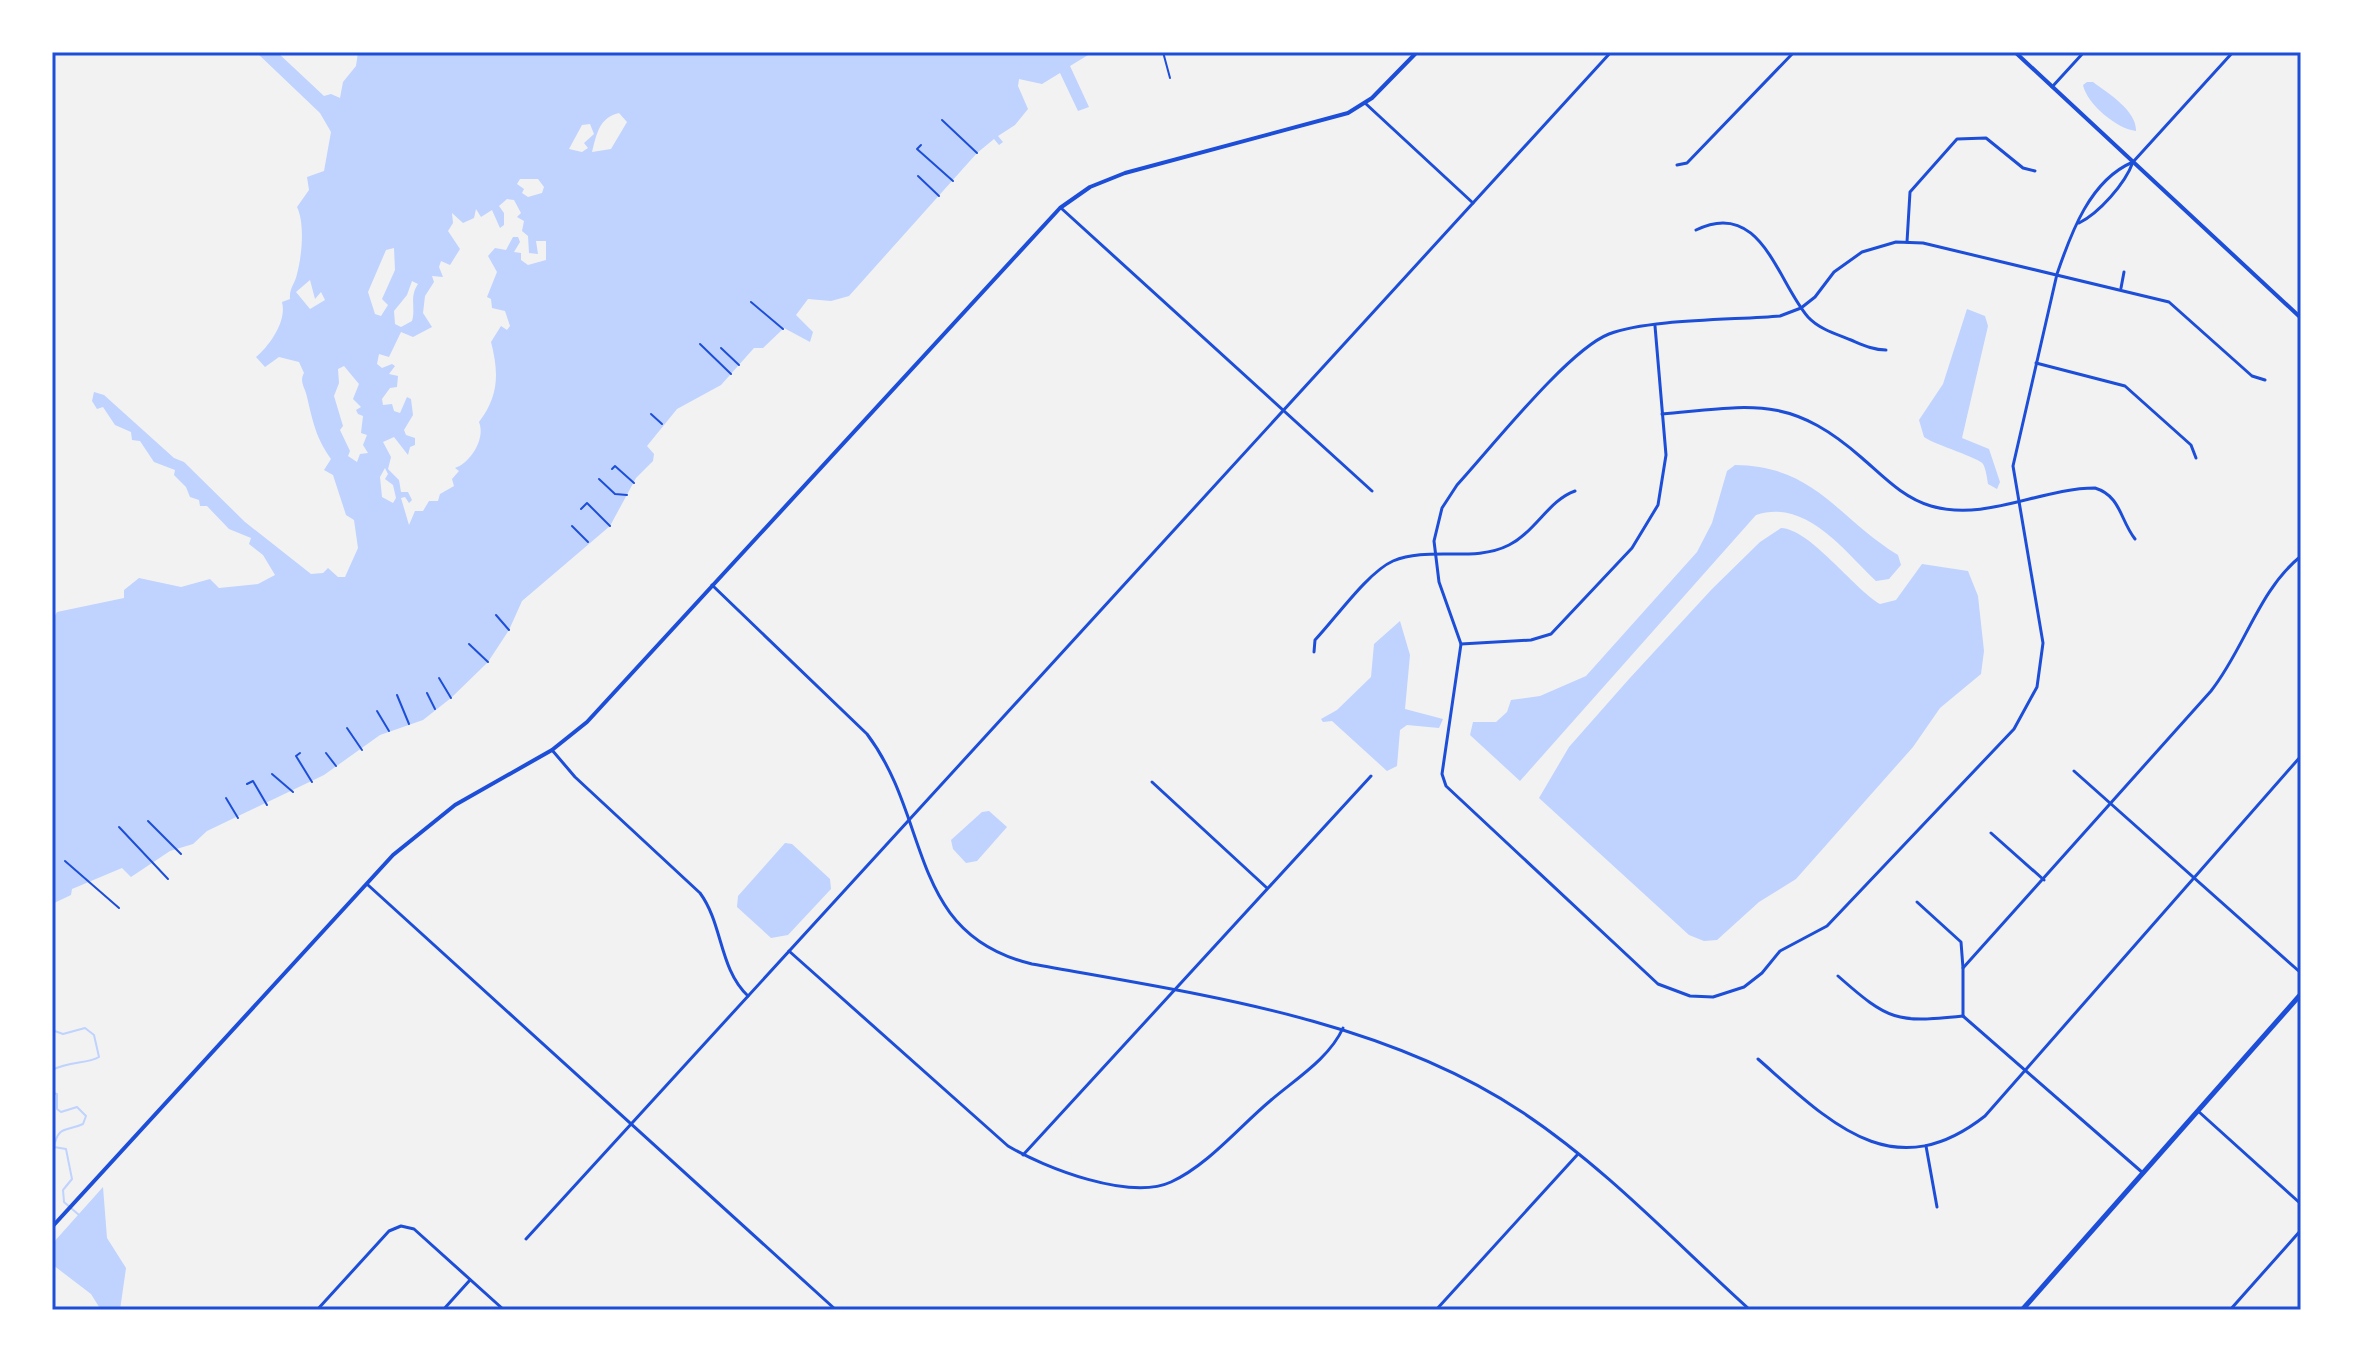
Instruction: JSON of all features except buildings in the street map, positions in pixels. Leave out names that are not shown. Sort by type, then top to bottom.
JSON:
[{"type":"main road","points":[[2022,1310],[2301,994]]},
{"type":"street","points":[[52,1227],[408,841],[441,814],[552,750],[587,722],[1060,208],[1090,187],[1125,173],[1318,123],[1365,103],[1417,52]]},
{"type":"street","points":[[526,1239],[1611,52]]},
{"type":"street","points":[[1677,165],[1687,163],[1794,52]]},
{"type":"street","points":[[2015,52],[2301,318]]},
{"type":"street","points":[[2052,87],[2084,52]]},
{"type":"street","points":[[2078,223],[2088,218],[2128,174],[2133,162],[2233,52]]},
{"type":"street","points":[[1365,103],[1473,203]]},
{"type":"street","points":[[1907,242],[1910,192],[1957,139],[1977,135],[1986,138],[2023,168],[2035,171]]},
{"type":"street","points":[[2133,162],[2120,168],[2083,209],[2057,274],[2014,457],[2018,502],[2043,643],[2037,687],[2021,720],[1827,926],[1780,951],[1744,987],[1713,997],[1670,990],[1632,963],[1446,786],[1442,774],[1461,644],[1439,582],[1435,556],[1437,524],[1449,495],[1574,357],[1611,333],[1655,326],[1780,316],[1801,308],[1845,262],[1880,245],[1907,242],[2057,274],[2169,302],[2252,376],[2265,380]]},
{"type":"street","points":[[1060,208],[1372,491]]},
{"type":"street","points":[[1696,230],[1722,222],[1748,230],[1763,245],[1801,308],[1822,328],[1875,350],[1886,350]]},
{"type":"street","points":[[2120,289],[2124,272]]},
{"type":"street","points":[[1461,644],[1531,640],[1551,634],[1632,548],[1650,522],[1663,488],[1666,455],[1655,326]]},
{"type":"street","points":[[2036,363],[2125,386],[2191,445],[2196,458]]},
{"type":"street","points":[[1662,414],[1774,408],[1817,422],[1919,502],[1961,510],[2095,488],[2117,503],[2125,527],[2135,539]]},
{"type":"street","points":[[1314,652],[1315,640],[1380,569],[1396,560],[1488,552],[1509,545],[1533,529],[1565,495],[1575,491]]},
{"type":"street","points":[[1963,968],[2224,674],[2270,589],[2301,556]]},
{"type":"street","points":[[712,585],[867,734],[886,760],[939,899],[959,926],[981,946],[1021,962],[1343,1028],[1385,1042],[1470,1081],[1519,1109],[1578,1154],[1750,1310]]},
{"type":"street","points":[[552,750],[575,777],[708,903],[728,964],[738,987],[748,996]]},
{"type":"street","points":[[1758,1059],[1828,1121],[1856,1138],[1888,1147],[1926,1146],[1974,1124],[2026,1070],[2301,756]]},
{"type":"street","points":[[2074,771],[2301,973]]},
{"type":"street","points":[[1023,1155],[1371,776]]},
{"type":"street","points":[[1152,782],[1267,888]]},
{"type":"street","points":[[1991,833],[2044,880]]},
{"type":"street","points":[[367,883],[836,1310]]},
{"type":"street","points":[[1917,902],[1961,942],[1963,1016]]},
{"type":"street","points":[[789,951],[993,1136],[1037,1163],[1107,1182],[1143,1188],[1171,1182],[1214,1150],[1309,1068],[1335,1043],[1343,1028]]},
{"type":"street","points":[[1838,976],[1889,1016],[1906,1020],[1963,1016],[2143,1173]]},
{"type":"street","points":[[2198,1111],[2301,1204]]},
{"type":"street","points":[[1926,1146],[1937,1207]]},
{"type":"street","points":[[1436,1310],[1578,1154]]},
{"type":"street","points":[[317,1310],[389,1231],[401,1226],[414,1229],[504,1310]]},
{"type":"street","points":[[2230,1310],[2301,1230]]},
{"type":"street","points":[[443,1310],[470,1280]]},
{"type":"path","points":[[1163,52],[1170,78]]},
{"type":"path","points":[[942,120],[977,153]]},
{"type":"path","points":[[921,145],[917,149],[953,181]]},
{"type":"path","points":[[918,176],[939,196]]},
{"type":"path","points":[[751,302],[783,329]]},
{"type":"path","points":[[700,344],[731,374]]},
{"type":"path","points":[[721,348],[739,365]]},
{"type":"path","points":[[651,414],[662,424]]},
{"type":"path","points":[[612,469],[615,466],[634,483]]},
{"type":"path","points":[[599,479],[615,494],[627,495]]},
{"type":"path","points":[[581,509],[587,503],[610,526]]},
{"type":"path","points":[[572,526],[588,542]]},
{"type":"path","points":[[496,615],[509,630]]},
{"type":"path","points":[[469,644],[488,662]]},
{"type":"path","points":[[439,678],[451,698]]},
{"type":"path","points":[[427,693],[435,709]]},
{"type":"path","points":[[397,695],[409,724]]},
{"type":"path","points":[[377,711],[389,731]]},
{"type":"path","points":[[347,728],[362,750]]},
{"type":"path","points":[[300,753],[296,756],[312,782]]},
{"type":"path","points":[[326,753],[336,766]]},
{"type":"path","points":[[272,774],[293,792]]},
{"type":"path","points":[[247,784],[253,781],[267,805]]},
{"type":"path","points":[[226,798],[238,818]]},
{"type":"path","points":[[148,821],[181,854]]},
{"type":"path","points":[[119,827],[168,879]]},
{"type":"path","points":[[65,861],[119,908]]},
{"type":"water","points":[[256,52],[277,52],[324,96],[331,94],[340,98],[343,82],[356,66],[358,52],[1093,52],[1070,66],[1089,107],[1078,111],[1060,73],[1042,84],[1019,79],[1018,86],[1028,109],[1015,125],[998,136],[1003,142],[999,145],[994,139],[977,153],[849,296],[831,301],[808,299],[796,315],[813,332],[810,342],[784,328],[763,348],[754,348],[721,385],[677,409],[647,446],[654,454],[653,461],[636,478],[610,526],[522,601],[509,630],[488,662],[451,698],[423,720],[380,735],[324,775],[207,831],[193,844],[170,851],[131,877],[122,868],[72,889],[71,895],[52,904],[52,621],[57,612],[124,598],[124,590],[139,578],[181,587],[210,579],[219,588],[258,584],[275,575],[263,555],[249,544],[251,538],[229,529],[207,506],[200,506],[199,500],[190,497],[186,487],[174,475],[175,470],[154,462],[140,441],[132,440],[131,432],[115,425],[103,407],[97,409],[92,401],[94,392],[104,395],[174,458],[184,462],[245,522],[311,574],[323,573],[328,568],[338,577],[345,577],[358,548],[354,520],[346,515],[333,475],[324,470],[331,459],[316,430],[299,362],[279,357],[265,367],[256,357],[276,332],[282,317],[282,302],[290,299],[302,240],[297,207],[309,190],[307,177],[324,171],[331,132],[320,113]],"holes":[[[619,113],[627,122],[611,149],[592,152],[600,127]],[[590,124],[594,134],[584,143],[588,148],[582,152],[569,149],[582,125]],[[520,179],[538,179],[544,187],[542,193],[528,197],[522,193],[524,189],[517,184]],[[507,199],[514,200],[521,213],[517,217],[524,221],[522,231],[528,236],[529,253],[538,254],[536,241],[546,241],[546,260],[528,265],[521,260],[521,253],[514,252],[520,242],[518,237],[513,237],[506,250],[495,248],[488,256],[497,272],[487,297],[491,299],[492,308],[505,311],[510,326],[507,330],[501,326],[491,342],[496,374],[494,393],[479,422],[481,429],[475,450],[455,468],[459,471],[452,479],[454,486],[440,494],[438,501],[429,501],[423,511],[415,511],[409,525],[401,498],[405,497],[409,503],[412,500],[408,492],[401,492],[399,480],[388,469],[391,457],[383,442],[394,437],[408,455],[410,447],[415,445],[415,438],[406,435],[404,430],[413,415],[411,399],[407,397],[400,413],[394,411],[392,404],[383,405],[382,399],[390,388],[397,387],[398,376],[389,374],[395,366],[392,364],[382,368],[377,364],[379,354],[389,357],[401,332],[413,337],[432,327],[423,313],[425,296],[434,282],[432,276],[443,277],[439,267],[441,261],[450,265],[460,249],[448,231],[453,223],[452,213],[463,223],[474,218],[476,209],[481,217],[492,210],[500,228],[504,225],[504,213],[499,206]],[[394,248],[395,270],[382,299],[388,305],[381,316],[375,314],[368,292],[386,250]],[[310,280],[315,299],[321,292],[325,300],[310,309],[296,292]],[[412,281],[418,284],[414,293],[412,321],[401,327],[395,324],[394,311],[407,295]],[[344,366],[359,384],[353,399],[361,407],[356,410],[363,416],[361,433],[367,435],[363,445],[368,453],[360,454],[357,462],[348,456],[350,451],[340,430],[343,426],[334,396],[339,383],[338,369]],[[385,468],[388,474],[385,479],[393,485],[396,498],[393,503],[382,497],[380,477]]]},
{"type":"water","points":[[2093,82],[2120,103],[2132,116],[2136,131],[2112,121],[2090,100],[2083,85]]},
{"type":"water","points":[[1967,309],[1985,316],[1988,326],[1962,438],[1989,449],[2000,482],[1997,489],[1988,484],[1983,464],[1924,437],[1919,420],[1943,384]]},
{"type":"water","points":[[1735,465],[1786,474],[1806,484],[1898,555],[1901,565],[1889,579],[1876,581],[1837,542],[1808,521],[1791,514],[1774,512],[1756,515],[1520,781],[1470,735],[1473,722],[1496,722],[1507,712],[1511,700],[1540,696],[1586,676],[1697,552],[1712,523],[1727,471]]},
{"type":"water","points":[[1781,528],[1805,538],[1880,604],[1896,600],[1922,564],[1968,571],[1978,596],[1984,651],[1981,674],[1940,708],[1913,747],[1796,879],[1759,902],[1717,940],[1704,941],[1689,935],[1539,798],[1569,747],[1629,679],[1712,589],[1760,542]]},
{"type":"water","points":[[1400,621],[1410,655],[1405,709],[1443,719],[1439,728],[1407,725],[1400,730],[1397,766],[1387,771],[1332,721],[1323,722],[1321,719],[1337,710],[1371,677],[1374,644]]},
{"type":"water","points":[[989,811],[1007,827],[977,861],[966,863],[953,849],[951,840],[982,812]]},
{"type":"water","points":[[785,843],[792,844],[830,879],[831,889],[788,935],[771,938],[737,907],[738,896]]},
{"type":"water","points":[[103,1187],[107,1238],[126,1268],[120,1310],[101,1310],[91,1294],[53,1265],[53,1243]]},
{"type":"waterway","points":[[52,1030],[63,1034],[85,1028],[94,1035],[99,1057],[52,1070]]},
{"type":"waterway","points":[[52,1093],[57,1094],[57,1109],[61,1112],[77,1107],[86,1116],[83,1124],[60,1132],[54,1147],[66,1149],[72,1179],[63,1190],[64,1202],[79,1215]]}]
